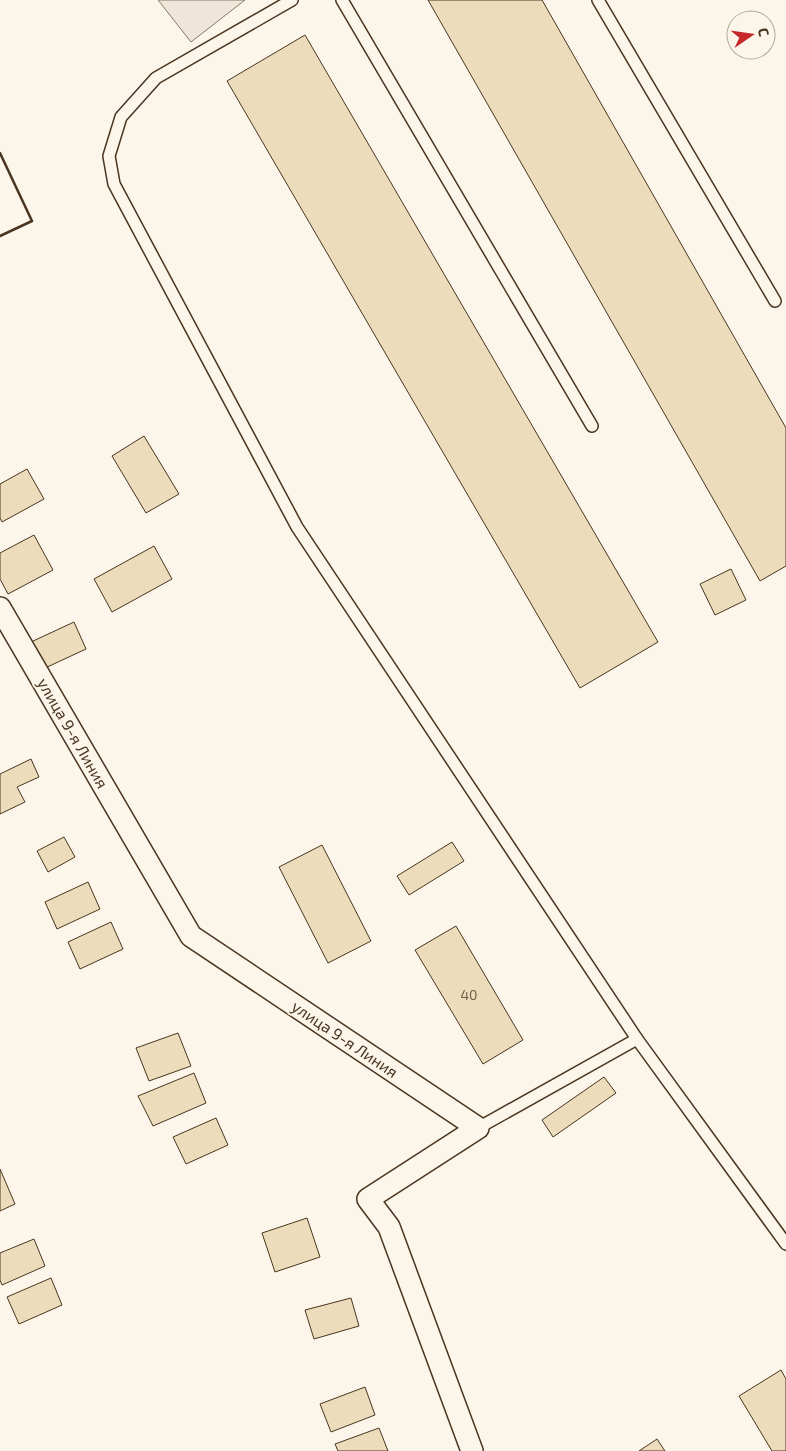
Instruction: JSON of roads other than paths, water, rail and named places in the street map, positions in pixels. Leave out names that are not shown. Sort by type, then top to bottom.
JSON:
[{"type":"street","name":"улица 9-я Линия","points":[[0,608],[191,936],[478,1128]]},
{"type":"street","points":[[472,1451],[389,1226],[368,1199],[478,1128]]},
{"type":"lane","points":[[292,0],[156,78],[120,117],[109,156],[114,184],[297,527],[637,1039],[786,1244]]},
{"type":"lane","points":[[342,0],[592,426]]},
{"type":"lane","points":[[598,0],[775,301]]},
{"type":"lane","points":[[478,1128],[637,1039]]}]
